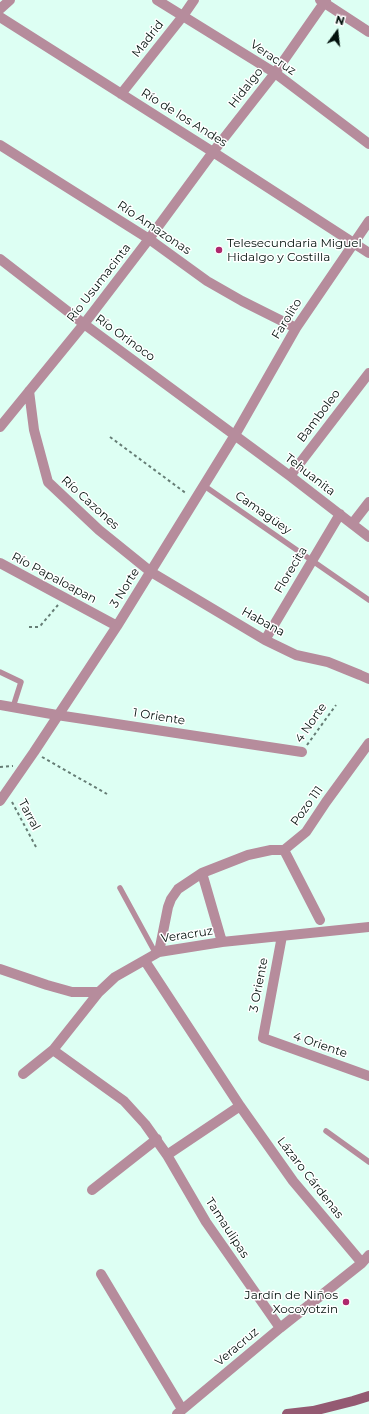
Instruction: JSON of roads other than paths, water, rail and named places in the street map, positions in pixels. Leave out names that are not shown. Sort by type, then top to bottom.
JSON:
[{"type":"main road","points":[[287,1414],[313,1412],[369,1396]]},
{"type":"street","points":[[0,9],[10,0]]},
{"type":"street","name":"Veracruz","points":[[157,0],[275,73],[369,144]]},
{"type":"street","name":"Madrid","points":[[121,94],[194,0]]},
{"type":"street","points":[[324,1],[369,32]]},
{"type":"street","name":"Hidalgo","points":[[213,152],[275,73],[324,1]]},
{"type":"street","name":"Río de los Andes","points":[[0,17],[369,253]]},
{"type":"street","name":"Río Amazonas","points":[[0,145],[149,239],[207,281],[242,301],[296,328]]},
{"type":"street","name":"Río Usumacinta","points":[[0,427],[84,324],[213,152]]},
{"type":"street","name":"Farolito","points":[[235,435],[296,328],[369,221]]},
{"type":"street","name":"Río Orinoco","points":[[0,259],[84,324],[235,435]]},
{"type":"street","name":"Bamboleo","points":[[290,476],[369,373]]},
{"type":"street","name":"Río Cazones","points":[[29,391],[34,430],[48,482],[99,530],[151,572]]},
{"type":"street","name":"Tehuanita","points":[[235,435],[369,536]]},
{"type":"street","name":"3 Norte","points":[[0,802],[117,626],[235,435]]},
{"type":"street","points":[[352,524],[369,502]]},
{"type":"street","name":"Florecita","points":[[265,640],[340,514]]},
{"type":"street","name":"Río Papaloapan","points":[[0,563],[117,626]]},
{"type":"street","name":"Habana","points":[[151,572],[265,640],[296,655],[328,662],[369,680]]},
{"type":"street","name":"1 Oriente","points":[[0,705],[302,752]]},
{"type":"street","name":"Pozo 111","points":[[284,850],[306,832],[369,743]]},
{"type":"street","points":[[158,953],[168,907],[171,899],[178,889],[202,873],[248,855],[271,850],[284,850],[320,920]]},
{"type":"street","points":[[202,873],[222,942]]},
{"type":"street","name":"Veracruz","points":[[99,992],[115,977],[158,953],[222,942],[369,927]]},
{"type":"street","name":"3 Oriente","points":[[263,1038],[282,936]]},
{"type":"street","name":"Lázaro Cárdenas","points":[[145,961],[240,1106],[293,1181],[362,1263]]},
{"type":"street","points":[[0,969],[47,986],[72,992],[99,992]]},
{"type":"street","points":[[23,1074],[54,1050],[99,992]]},
{"type":"street","name":"4 Oriente","points":[[263,1038],[369,1076]]},
{"type":"street","name":"Tamaulipas","points":[[54,1050],[124,1101],[145,1124],[167,1155],[206,1222],[280,1328]]},
{"type":"street","points":[[167,1155],[240,1106]]},
{"type":"street","points":[[92,1190],[157,1139]]},
{"type":"street","name":"Veracruz","points":[[179,1411],[362,1263],[369,1255]]},
{"type":"street","points":[[101,1274],[179,1411]]},
{"type":"lane","name":"Camagüey","points":[[203,485],[369,600]]},
{"type":"lane","points":[[0,672],[21,682],[13,707]]},
{"type":"lane","points":[[120,888],[158,953]]},
{"type":"lane","points":[[326,1131],[369,1162]]},
{"type":"place","name":"Telesecundaria Miguel Hidalgo y Costilla","points":[[219,250]]},
{"type":"place","name":"Jardín de Niños Xocoyotzin","points":[[346,1302]]}]
